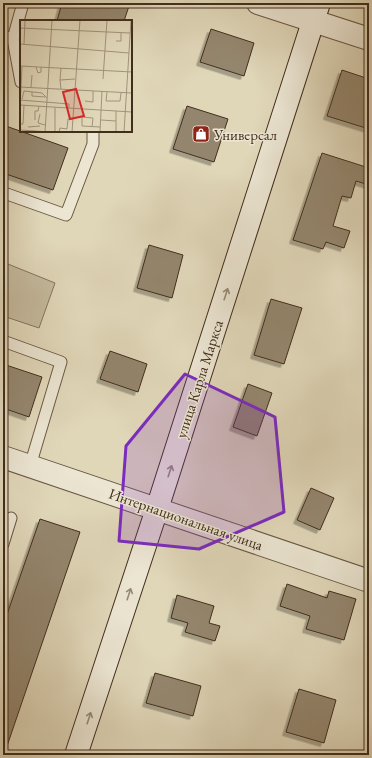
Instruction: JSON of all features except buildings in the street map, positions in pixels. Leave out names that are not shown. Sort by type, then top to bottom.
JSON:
[{"type":"main road","points":[[258,3],[316,12],[369,39]]},
{"type":"main road","name":"улица Карла Маркса","points":[[76,755],[157,509],[316,12]]},
{"type":"main road","name":"Интернациональная улица","points":[[3,457],[369,581]]},
{"type":"lane","points":[[20,79],[8,38],[23,3]]},
{"type":"lane","points":[[7,194],[66,215],[93,144],[93,132]]},
{"type":"lane","points":[[3,341],[60,362],[30,466]]},
{"type":"lane","points":[[3,544],[11,518]]},
{"type":"highlighted area","points":[[185,374],[275,417],[284,512],[199,549],[119,541],[126,446]]},
{"type":"shaded area","points":[[3,262],[55,283],[39,328],[3,316]]},
{"type":"place","name":"Универсал","points":[[201,134]]}]
